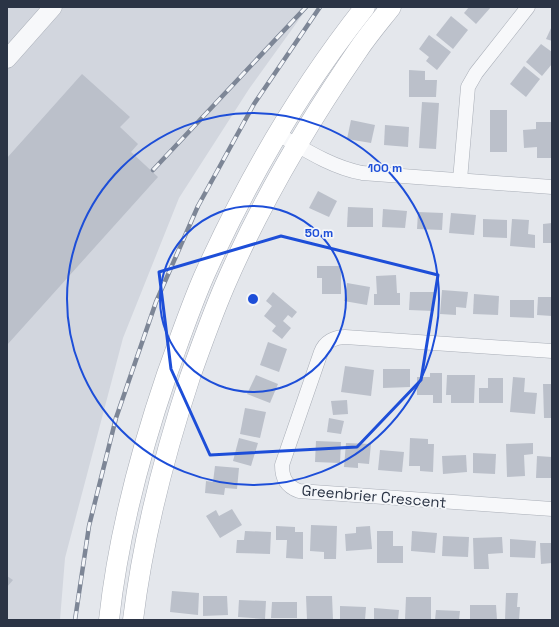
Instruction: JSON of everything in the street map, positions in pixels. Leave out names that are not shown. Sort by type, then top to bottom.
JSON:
[{"type":"main road","points":[[109,620],[123,534],[135,480],[158,401],[203,277],[232,217],[278,134],[313,79],[365,7]]},
{"type":"main road","points":[[133,620],[141,563],[159,483],[176,419],[206,330],[249,234],[297,144],[359,48],[391,7]]},
{"type":"street","points":[[7,59],[53,7]]},
{"type":"street","points":[[460,180],[468,87],[476,73],[528,7]]},
{"type":"street","points":[[278,134],[330,162],[352,171],[372,174],[552,187]]},
{"type":"street","name":"Greenbrier Crescent","points":[[552,351],[344,337],[332,340],[323,347],[282,465],[282,472],[285,482],[288,486],[298,491],[552,509]]},
{"type":"highlighted area","points":[[281,236],[438,275],[421,380],[357,447],[210,455],[171,369],[159,272]]},
{"type":"shaded area","points":[[7,7],[308,7],[249,89],[179,198],[123,338],[65,558],[60,620],[7,620]]},
{"type":"building","points":[[469,7],[491,7],[476,24],[464,13]]},
{"type":"building","points":[[451,16],[468,30],[453,49],[436,35]]},
{"type":"building","points":[[552,26],[552,41],[546,39]]},
{"type":"building","points":[[429,35],[451,52],[437,70],[426,61],[429,57],[419,49]]},
{"type":"building","points":[[541,44],[552,52],[552,64],[542,76],[526,62]]},
{"type":"building","points":[[524,66],[540,79],[526,97],[510,84]]},
{"type":"building","points":[[409,70],[425,71],[425,80],[437,80],[436,97],[409,97]]},
{"type":"building","points":[[82,74],[130,117],[120,127],[138,144],[131,152],[158,177],[7,345],[7,158]]},
{"type":"building","points":[[422,102],[439,103],[436,149],[419,148]]},
{"type":"building","points":[[490,110],[507,110],[507,152],[490,152]]},
{"type":"building","points":[[351,120],[375,125],[371,143],[347,139]]},
{"type":"building","points":[[536,122],[551,122],[552,158],[537,158],[537,147],[524,148],[523,130],[536,129]]},
{"type":"building","points":[[385,125],[409,127],[408,147],[384,145]]},
{"type":"building","points":[[318,191],[337,201],[329,217],[309,208]]},
{"type":"building","points":[[348,207],[373,208],[373,227],[347,227]]},
{"type":"building","points":[[383,209],[407,211],[405,228],[382,227]]},
{"type":"building","points":[[418,212],[443,213],[442,230],[417,229]]},
{"type":"building","points":[[451,213],[476,215],[474,235],[449,233]]},
{"type":"building","points":[[483,219],[507,220],[507,238],[483,237]]},
{"type":"building","points":[[512,219],[529,220],[528,234],[535,235],[535,248],[510,246]]},
{"type":"building","points":[[552,223],[552,243],[543,243],[543,224]]},
{"type":"building","points":[[317,266],[341,266],[341,294],[322,294],[322,278],[317,278]]},
{"type":"building","points":[[396,275],[397,293],[400,293],[400,305],[374,305],[374,294],[377,294],[376,276]]},
{"type":"building","points":[[347,283],[370,287],[367,305],[344,301]]},
{"type":"building","points":[[442,290],[468,292],[466,308],[456,307],[456,315],[440,314]]},
{"type":"building","points":[[273,292],[297,312],[292,318],[288,315],[283,321],[291,328],[282,339],[272,331],[276,326],[264,316],[272,306],[266,301]]},
{"type":"building","points":[[410,292],[434,292],[434,311],[409,310]]},
{"type":"building","points":[[474,294],[499,296],[498,315],[473,314]]},
{"type":"building","points":[[538,297],[552,297],[552,316],[537,315]]},
{"type":"building","points":[[510,300],[534,300],[534,318],[510,317]]},
{"type":"building","points":[[268,342],[287,349],[279,372],[260,365]]},
{"type":"building","points":[[345,366],[374,370],[371,396],[341,392]]},
{"type":"building","points":[[383,369],[410,369],[410,387],[383,388]]},
{"type":"building","points":[[430,373],[442,373],[442,403],[433,403],[433,395],[417,395],[417,377],[430,377]]},
{"type":"building","points":[[256,375],[278,384],[270,403],[247,394]]},
{"type":"building","points":[[447,375],[475,375],[474,403],[451,403],[451,395],[446,395]]},
{"type":"building","points":[[513,377],[525,378],[524,392],[537,393],[535,414],[510,412]]},
{"type":"building","points":[[488,378],[503,378],[503,403],[479,403],[479,388],[488,388]]},
{"type":"building","points":[[543,384],[552,384],[552,418],[544,418]]},
{"type":"building","points":[[347,400],[348,414],[333,415],[331,401]]},
{"type":"building","points":[[245,408],[266,412],[260,438],[240,434]]},
{"type":"building","points":[[329,418],[344,421],[341,434],[327,432]]},
{"type":"building","points":[[239,438],[258,443],[251,466],[233,461]]},
{"type":"building","points":[[410,438],[428,439],[428,444],[434,444],[433,472],[420,471],[420,466],[409,466]]},
{"type":"building","points":[[316,441],[341,442],[340,463],[315,462]]},
{"type":"building","points":[[346,443],[371,444],[369,464],[358,463],[358,468],[344,467]]},
{"type":"building","points":[[533,443],[533,454],[524,455],[525,476],[507,477],[506,444]]},
{"type":"building","points":[[380,450],[404,452],[402,472],[378,470]]},
{"type":"building","points":[[473,453],[496,454],[495,474],[473,473]]},
{"type":"building","points":[[466,455],[467,472],[443,474],[442,456]]},
{"type":"building","points":[[537,456],[552,457],[552,478],[536,478]]},
{"type":"building","points":[[215,466],[239,468],[237,489],[225,488],[224,495],[205,493],[206,481],[213,482]]},
{"type":"building","points":[[232,509],[242,525],[220,538],[206,516],[216,510],[219,516]]},
{"type":"building","points":[[311,525],[337,526],[336,559],[324,559],[324,552],[310,551]]},
{"type":"building","points":[[276,526],[295,527],[295,532],[303,532],[303,559],[286,558],[287,540],[276,540]]},
{"type":"building","points":[[370,526],[372,549],[346,551],[345,534],[356,533],[356,527]]},
{"type":"building","points":[[245,531],[271,532],[270,554],[236,553],[237,540],[244,540]]},
{"type":"building","points":[[377,531],[393,531],[393,546],[403,546],[403,563],[377,563]]},
{"type":"building","points":[[412,531],[437,533],[435,553],[411,551]]},
{"type":"building","points":[[443,536],[469,537],[468,557],[442,556]]},
{"type":"building","points":[[502,537],[503,553],[488,554],[489,569],[474,569],[473,538]]},
{"type":"building","points":[[510,539],[536,541],[535,558],[510,557]]},
{"type":"building","points":[[540,543],[552,543],[552,563],[541,564]]},
{"type":"building","points":[[7,576],[13,580],[7,587]]},
{"type":"building","points":[[172,591],[199,593],[198,615],[170,612]]},
{"type":"building","points":[[506,593],[518,593],[517,607],[520,607],[519,620],[505,620]]},
{"type":"building","points":[[203,596],[227,596],[228,615],[203,616]]},
{"type":"building","points":[[306,596],[332,596],[333,620],[307,620]]},
{"type":"building","points":[[406,597],[431,597],[431,620],[405,620]]},
{"type":"building","points":[[239,600],[266,601],[265,619],[238,617]]},
{"type":"building","points":[[272,602],[297,602],[297,618],[271,618]]},
{"type":"building","points":[[470,605],[496,605],[497,620],[470,620]]},
{"type":"building","points":[[340,606],[366,607],[365,620],[340,620]]},
{"type":"building","points":[[374,608],[399,610],[398,620],[374,620]]},
{"type":"building","points":[[436,610],[460,611],[459,620],[435,620]]},
{"type":"railway","points":[[153,170],[306,7]]},
{"type":"railway","points":[[75,620],[89,526],[116,418],[156,302],[198,206],[254,104],[320,7]]}]
